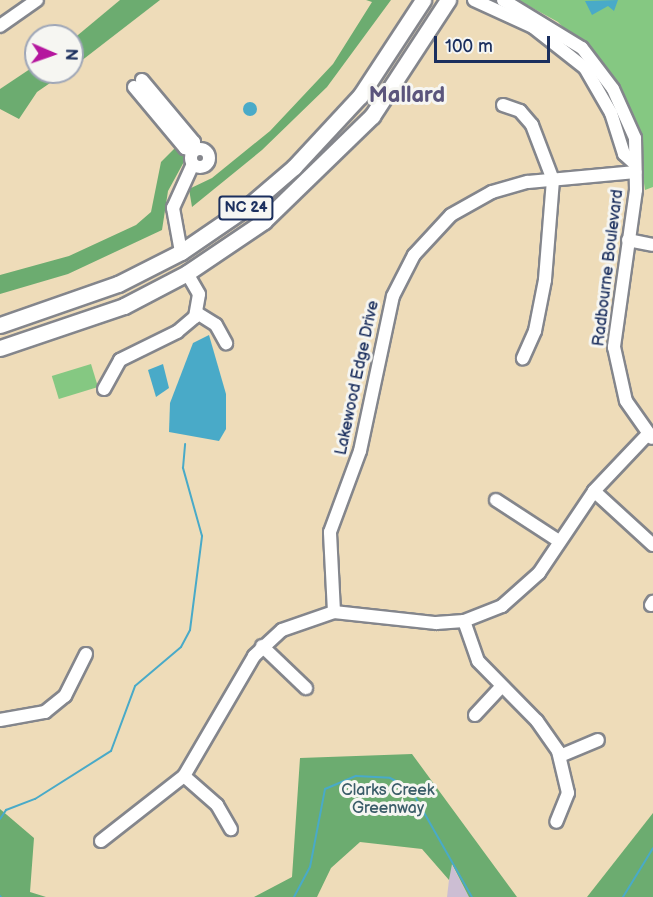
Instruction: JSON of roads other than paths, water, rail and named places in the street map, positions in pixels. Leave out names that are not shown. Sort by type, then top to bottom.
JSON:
[{"type":"main road","name":"NC 24","points":[[0,325],[31,317],[118,284],[181,252],[251,204],[314,147],[360,96],[423,0]]},
{"type":"main road","name":"NC 24","points":[[0,348],[96,318],[188,273],[264,221],[337,156],[392,90],[448,0]]},
{"type":"main road","points":[[0,331],[31,317]]},
{"type":"street","points":[[0,26],[36,0]]},
{"type":"street","points":[[474,0],[532,27],[585,69],[611,113],[624,154],[635,167]]},
{"type":"street","name":"Radbourne Boulevard","points":[[503,0],[552,26],[596,64],[625,110],[638,147],[615,360],[626,401],[651,436]]},
{"type":"street","points":[[138,83],[185,148],[205,150],[209,158],[201,167],[193,164]]},
{"type":"street","points":[[503,105],[520,111],[532,125],[553,180],[544,279],[535,332],[523,358]]},
{"type":"street","points":[[181,252],[172,208],[193,164],[194,150]]},
{"type":"street","name":"Lakewood Edge Drive","points":[[334,612],[330,532],[360,451],[388,315],[401,278],[426,240],[468,205],[509,186],[635,167]]},
{"type":"street","points":[[628,240],[653,245]]},
{"type":"street","points":[[107,386],[120,360],[183,329],[197,313],[199,294],[188,273]]},
{"type":"street","points":[[197,313],[226,340]]},
{"type":"street","points":[[101,841],[184,776],[262,646],[290,625],[334,612],[464,621],[515,598],[559,542],[594,490],[651,436]]},
{"type":"street","points":[[594,490],[653,545]]},
{"type":"street","points":[[496,500],[559,542]]},
{"type":"street","points":[[464,621],[477,661],[537,721],[560,756],[568,793],[556,822]]},
{"type":"street","points":[[262,646],[306,688]]},
{"type":"street","points":[[0,720],[45,712],[65,696],[86,654]]},
{"type":"street","points":[[475,715],[501,687]]},
{"type":"street","points":[[560,756],[598,740]]},
{"type":"street","points":[[184,776],[217,805],[231,829]]},
{"type":"water","points":[[618,0],[614,11],[608,6],[592,15],[585,1]]},
{"type":"water","points":[[250,102],[255,104],[257,109],[255,114],[250,116],[245,114],[243,109],[245,104]]},
{"type":"water","points":[[209,335],[226,394],[226,429],[219,441],[169,432],[170,403],[193,343]]},
{"type":"water","points":[[163,364],[169,388],[156,397],[148,370]]},
{"type":"waterway","points":[[0,819],[6,810],[35,799],[111,751],[135,686],[181,647],[190,630],[202,536],[183,468],[185,444]]},
{"type":"waterway","points":[[294,897],[310,867],[325,789],[356,776],[390,778],[410,788],[472,897]]},
{"type":"waterway","points":[[623,897],[653,848]]},
{"type":"district","name":"Mallard","points":[[407,96]]},
{"type":"park label","name":"Clarks Creek Greenway","points":[[388,800]]}]
